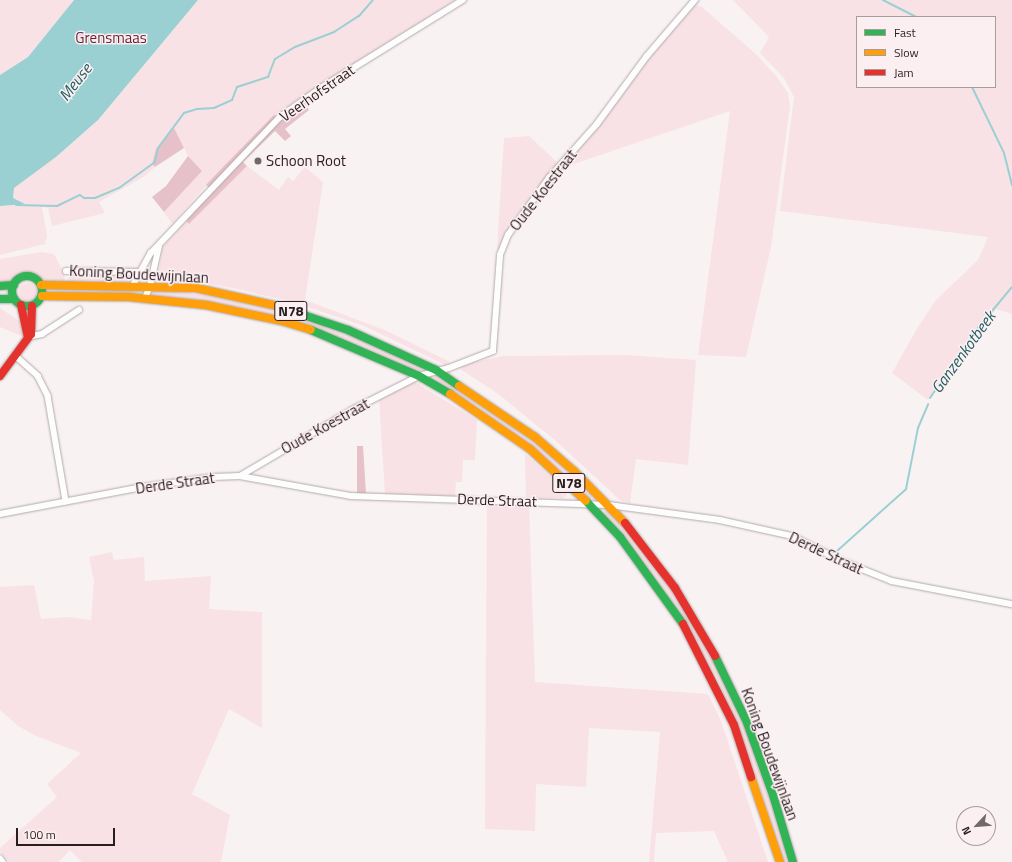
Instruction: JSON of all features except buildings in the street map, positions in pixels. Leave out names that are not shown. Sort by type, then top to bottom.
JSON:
[{"type":"main road","name":"N78","points":[[0,286],[14,285],[19,278],[27,276],[36,278],[41,285]]},
{"type":"main road","points":[[14,285],[14,299]]},
{"type":"main road","name":"Koning Boudewijnlaan","points":[[41,285],[134,285],[196,288],[284,308],[375,341],[436,370],[535,437],[609,505],[675,588],[726,676],[760,757],[793,862]]},
{"type":"main road","points":[[0,376],[16,356],[32,331],[32,306],[42,296],[41,285]]},
{"type":"main road","name":"Koning Boudewijnlaan","points":[[42,296],[145,298],[206,305],[282,321],[355,346],[419,376],[495,423],[530,449],[590,504],[642,564],[668,600],[702,657],[734,725],[780,862]]},
{"type":"main road","points":[[0,299],[14,299],[21,305],[32,306]]},
{"type":"main road","points":[[21,305],[28,337]]},
{"type":"street","name":"Veerhofstraat","points":[[134,285],[159,246],[285,113],[463,0]]},
{"type":"street","name":"Oude Koestraat","points":[[240,476],[352,410],[419,376],[436,370],[449,368],[493,351],[500,255],[508,235],[549,178],[597,124],[647,56],[693,0]]},
{"type":"street","points":[[145,298],[150,286],[159,246]]},
{"type":"street","points":[[66,271],[141,272]]},
{"type":"street","points":[[28,337],[42,334],[79,310]]},
{"type":"street","points":[[16,356],[38,376],[48,396],[66,501]]},
{"type":"street","name":"Derde Straat","points":[[0,514],[143,487],[240,476],[351,496],[609,505],[720,520],[792,536],[842,561],[892,581],[1012,604]]},
{"type":"street","points":[[0,858],[3,862]]},
{"type":"shaded area","points":[[0,0],[74,0],[28,57],[0,75]]},
{"type":"shaded area","points":[[198,0],[455,0],[277,113],[219,171],[172,224],[164,212],[202,171],[188,156],[174,128],[155,154],[152,163],[155,167],[145,176],[99,202],[105,213],[52,226],[48,208],[42,207],[47,236],[45,244],[0,255],[0,206],[23,204],[13,198],[14,188],[56,157],[98,120]]},
{"type":"shaded area","points":[[733,0],[1012,0],[1012,314],[996,309],[928,400],[892,373],[918,327],[936,300],[978,260],[988,237],[780,211],[794,97],[784,78],[760,53],[769,37]]},
{"type":"shaded area","points":[[695,4],[702,7],[757,55],[776,76],[788,93],[790,106],[771,247],[746,357],[698,355],[730,111],[562,168],[600,125],[656,49]]},
{"type":"shaded area","points":[[304,103],[309,110],[285,129],[291,136],[285,141],[275,131],[243,162],[247,166],[189,224],[186,221],[213,191],[206,185],[219,171],[274,115],[280,121]]},
{"type":"shaded area","points":[[174,128],[184,148],[155,167],[152,164],[156,149]]},
{"type":"shaded area","points":[[529,136],[559,164],[526,205],[505,235],[499,249],[497,249],[504,138]]},
{"type":"shaded area","points":[[188,156],[202,171],[164,212],[152,197],[166,186]]},
{"type":"shaded area","points":[[247,166],[279,190],[288,177],[293,181],[305,167],[323,182],[305,300],[387,331],[450,362],[445,365],[364,326],[293,302],[233,288],[168,277],[158,273],[163,247],[186,221],[189,224]]},
{"type":"shaded area","points":[[41,252],[54,254],[64,273],[65,282],[47,282],[36,275],[26,273],[0,285],[0,259]]},
{"type":"shaded area","points":[[70,273],[131,274],[132,277],[129,282],[68,282]]},
{"type":"shaded area","points":[[24,283],[32,283],[37,288],[35,299],[32,301],[24,301],[19,296],[19,288]]},
{"type":"shaded area","points":[[153,289],[204,295],[283,312],[369,342],[422,369],[418,372],[365,347],[306,324],[240,307],[152,295],[151,293]]},
{"type":"shaded area","points":[[0,308],[21,322],[24,337],[0,327]]},
{"type":"shaded area","points":[[625,355],[696,360],[688,465],[636,459],[630,503],[620,500],[556,441],[497,393],[460,369],[461,365],[503,356]]},
{"type":"shaded area","points":[[438,375],[490,408],[547,451],[593,497],[589,498],[526,442],[480,408],[435,381],[434,377]]},
{"type":"shaded area","points":[[415,382],[477,420],[475,460],[463,460],[462,482],[456,482],[455,497],[385,494],[379,398]]},
{"type":"shaded area","points":[[357,446],[363,446],[366,494],[357,493]]},
{"type":"shaded area","points":[[525,454],[566,490],[567,495],[563,498],[526,498]]},
{"type":"shaded area","points":[[487,503],[529,504],[535,682],[708,694],[721,721],[768,862],[728,862],[714,831],[656,833],[654,862],[649,862],[660,732],[589,728],[586,787],[536,784],[535,831],[485,829]]},
{"type":"shaded area","points":[[609,510],[675,595],[702,637],[749,737],[789,862],[783,862],[754,768],[718,680],[693,634],[662,586],[604,514],[605,511]]},
{"type":"shaded area","points":[[112,552],[114,560],[144,557],[145,581],[211,576],[209,609],[262,612],[262,728],[229,709],[192,794],[230,815],[221,862],[82,862],[70,850],[59,862],[9,862],[0,851],[0,848],[57,797],[47,784],[81,753],[34,735],[18,726],[0,710],[0,587],[34,585],[41,619],[68,617],[91,620],[94,581],[89,557]]},
{"type":"water","name":"Grensmaas","points":[[74,0],[198,0],[98,120],[56,157],[14,188],[13,198],[25,204],[0,206],[0,75],[28,57]]},
{"type":"waterway","points":[[16,205],[57,206],[80,195],[84,198],[95,198],[119,188],[155,162],[158,148],[184,113],[197,109],[214,108],[232,100],[237,87],[268,77],[275,59],[295,47],[334,32],[359,16],[373,0]]},
{"type":"waterway","points":[[883,0],[915,16]]},
{"type":"waterway","points":[[972,88],[1004,153],[1012,185]]},
{"type":"waterway","name":"Ganzenkotbeek","points":[[930,398],[978,328],[1012,287]]},
{"type":"waterway","name":"Ganzenkotbeek","points":[[837,551],[906,489],[918,428],[928,404]]},
{"type":"traffic: fast","points":[[27,276],[38,280],[42,291],[38,302],[27,306],[16,302],[12,291],[16,280],[27,276]]},
{"type":"traffic: fast","points":[[0,286],[14,285]]},
{"type":"traffic: fast","points":[[0,299],[14,299]]},
{"type":"traffic: fast","points":[[277,306],[348,330],[436,370],[459,386]]},
{"type":"traffic: fast","points":[[311,330],[419,376],[450,394]]},
{"type":"traffic: fast","points":[[586,501],[620,537],[683,624]]},
{"type":"traffic: fast","points":[[715,656],[746,720],[773,795],[793,862]]},
{"type":"traffic: slow","points":[[41,285],[196,288],[277,306]]},
{"type":"traffic: slow","points":[[42,296],[129,297],[206,305],[282,321],[311,330]]},
{"type":"traffic: slow","points":[[459,386],[535,437],[574,471],[625,523]]},
{"type":"traffic: slow","points":[[450,394],[530,449],[586,501]]},
{"type":"traffic: slow","points":[[751,777],[780,862]]},
{"type":"traffic: jam","points":[[21,305],[28,337]]},
{"type":"traffic: jam","points":[[0,376],[31,334],[32,306]]},
{"type":"traffic: jam","points":[[625,523],[675,588],[715,656]]},
{"type":"traffic: jam","points":[[683,624],[734,725],[751,777]]},
{"type":"place","name":"Schoon Root","points":[[258,161]]},
{"type":"water label","name":"Meuse","points":[[75,82]]}]
